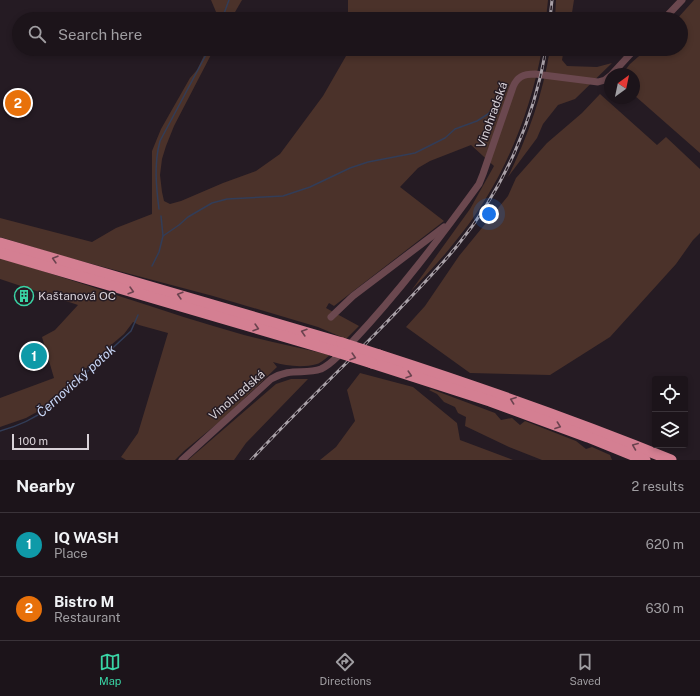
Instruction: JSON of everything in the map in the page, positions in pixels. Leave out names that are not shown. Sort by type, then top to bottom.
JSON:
[{"type":"highway","points":[[0,243],[376,359],[588,437],[645,460]]},
{"type":"highway","points":[[0,253],[341,348]]},
{"type":"highway","points":[[376,359],[442,376],[554,414],[671,460]]},
{"type":"street","points":[[671,12],[682,0]]},
{"type":"street","name":"Vinohradská","points":[[617,68],[629,56]]},
{"type":"street","name":"Vinohradská","points":[[182,460],[190,451],[271,379],[287,372],[320,369],[327,365],[341,348],[385,306],[420,264],[479,184],[513,87],[519,78],[524,75],[534,74],[598,82],[604,80]]},
{"type":"street","name":"Vinohradská","points":[[332,317],[353,296],[452,221]]},
{"type":"street","points":[[411,252],[420,264]]},
{"type":"shaded area","points":[[211,0],[242,0],[235,12],[216,12]]},
{"type":"shaded area","points":[[348,0],[548,0],[547,12],[348,12]]},
{"type":"shaded area","points":[[556,0],[574,0],[572,12],[555,12]]},
{"type":"shaded area","points":[[694,0],[700,0],[700,153],[640,100],[640,68],[627,68],[639,56],[688,56],[688,12],[683,12]]},
{"type":"shaded area","points":[[204,56],[210,56],[174,126],[162,159],[160,175],[162,192],[164,201],[170,204],[256,171],[280,154],[323,96],[346,56],[540,56],[521,127],[499,176],[470,222],[444,255],[411,291],[470,209],[494,166],[471,145],[430,161],[418,168],[400,187],[444,221],[334,306],[329,303],[326,308],[359,326],[346,339],[318,327],[213,296],[62,256],[0,237],[0,218],[92,242],[116,228],[152,214],[152,151],[161,129],[190,78],[197,70]]},
{"type":"shaded area","points":[[549,56],[563,56],[562,60],[567,66],[597,67],[612,63],[607,68],[604,68],[604,71],[575,99],[558,105],[543,124],[537,138],[508,177],[534,114]]},
{"type":"shaded area","points":[[600,94],[604,98],[604,104],[611,104],[657,145],[666,137],[700,169],[700,233],[693,240],[676,264],[610,337],[550,375],[470,373],[406,327],[425,306],[459,256],[508,196],[516,178],[547,143],[582,113]]},
{"type":"shaded area","points":[[0,258],[213,326],[244,335],[330,355],[322,362],[306,366],[283,365],[273,362],[277,367],[224,418],[175,460],[126,460],[121,457],[138,433],[168,333],[133,322],[124,334],[44,408],[26,418],[0,427],[0,398],[54,378],[42,337],[55,330],[78,305],[0,279]]},
{"type":"shaded area","points":[[360,373],[413,387],[457,423],[460,440],[513,460],[320,460],[336,447],[355,421],[347,390]]},
{"type":"shaded area","points":[[291,379],[308,379],[246,443],[234,460],[188,460],[276,384]]},
{"type":"shaded area","points":[[431,389],[495,413],[501,420],[512,418],[520,425],[525,421],[576,441],[586,449],[592,447],[610,455],[612,460],[542,460],[509,447],[465,426],[466,417],[458,413],[455,407],[444,402],[437,394],[429,390]]},
{"type":"waterway","name":"Černovický potok","points":[[225,12],[229,0]]},
{"type":"waterway","name":"Černovický potok","points":[[159,209],[156,175],[160,141],[205,56]]},
{"type":"waterway","points":[[163,236],[188,217],[212,203],[227,199],[283,196],[310,187],[350,168],[368,162],[415,153],[445,138],[455,129],[477,121],[488,114],[498,102]]},
{"type":"waterway","name":"Černovický potok","points":[[152,266],[159,252],[163,236],[161,216]]},
{"type":"waterway","name":"Černovický potok","points":[[0,431],[26,422],[48,408],[131,331],[138,315]]},
{"type":"railway","points":[[551,12],[552,0]]},
{"type":"railway","points":[[251,460],[421,287],[474,224],[489,202],[502,178],[525,128],[534,102],[545,56]]},
{"type":"place","name":"Bistro M","points":[[18,103]]},
{"type":"place","name":"Kaštanová OC","points":[[24,296]]},
{"type":"place","name":"IQ WASH","points":[[34,356]]}]
